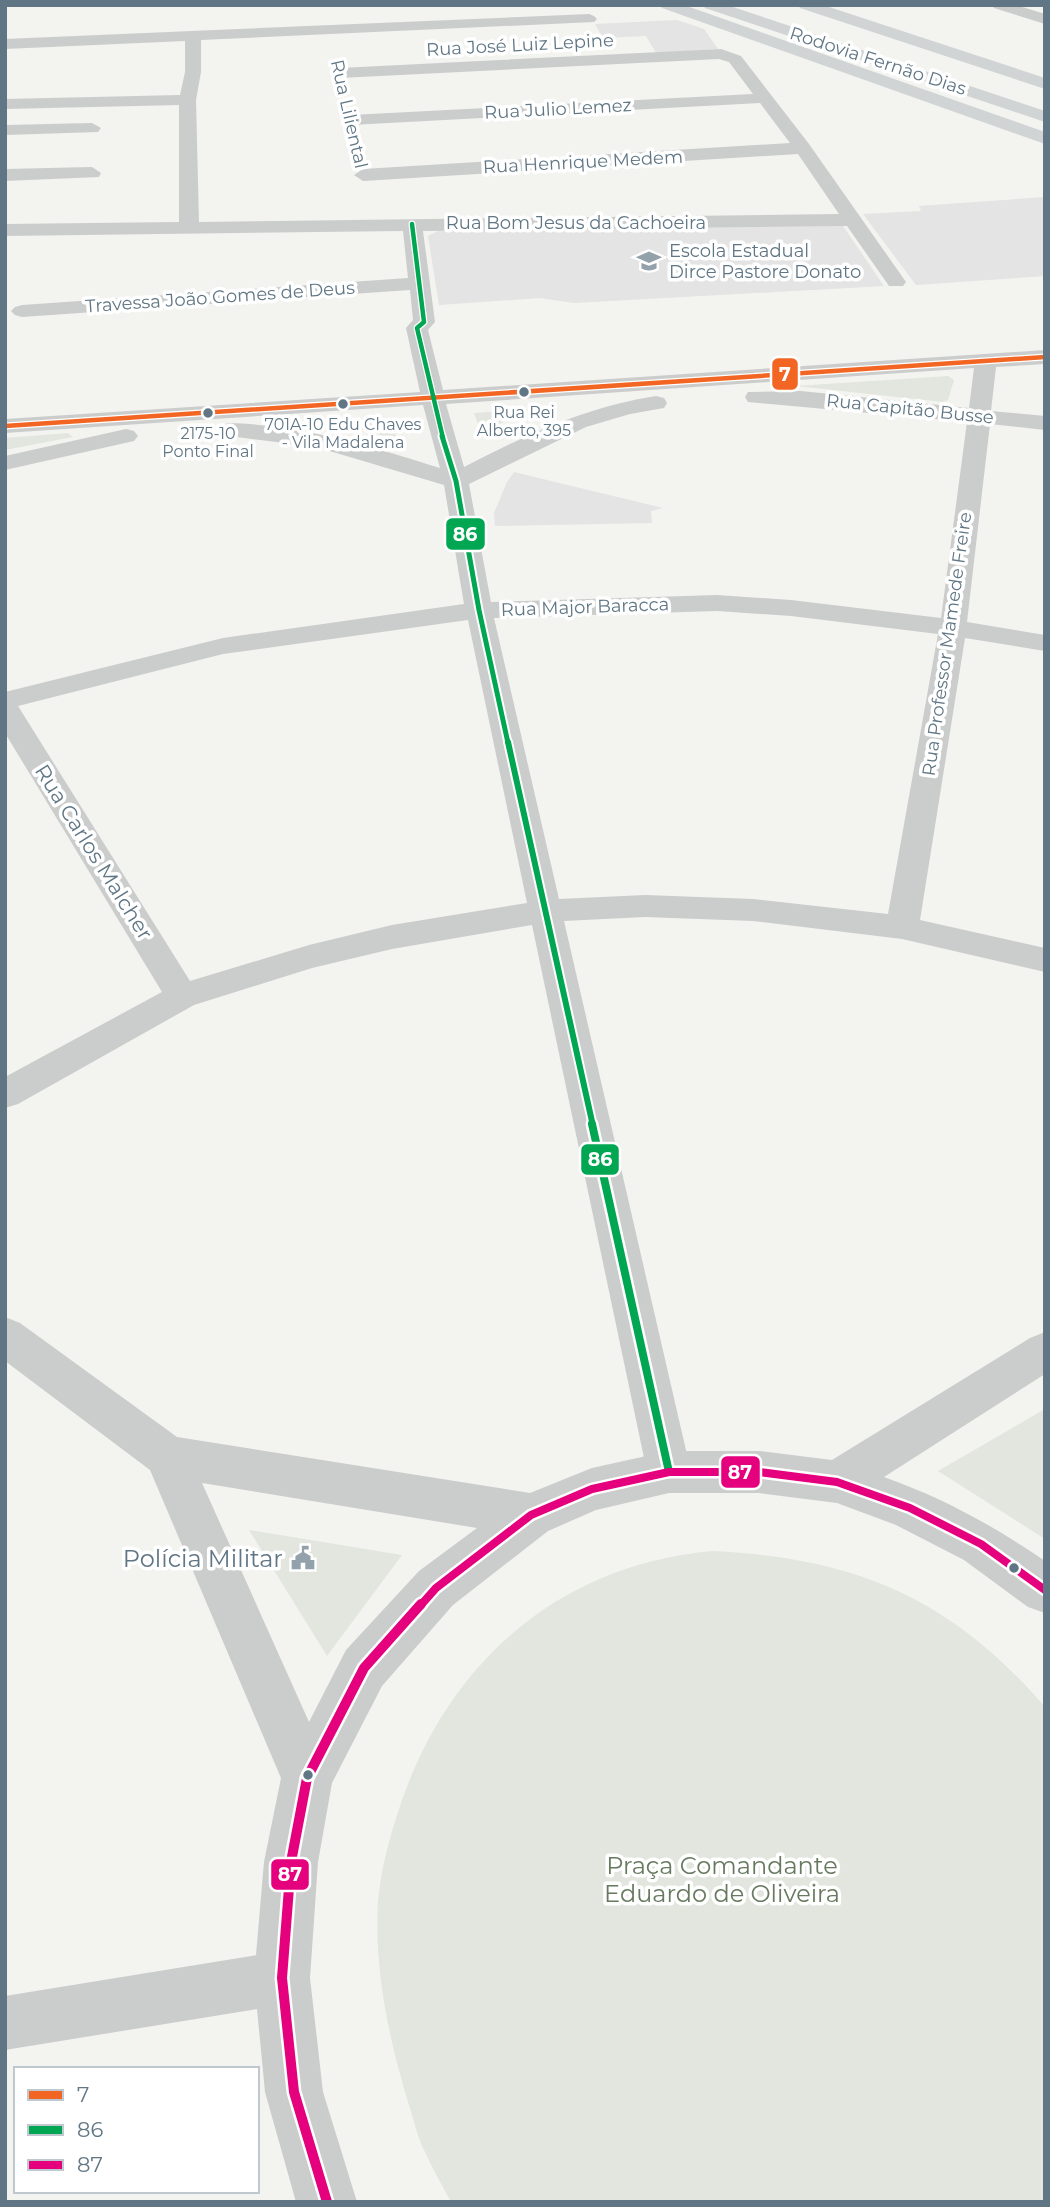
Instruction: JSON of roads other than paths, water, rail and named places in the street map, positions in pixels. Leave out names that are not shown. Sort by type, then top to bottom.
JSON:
[{"type":"highway","points":[[668,5],[1045,138]]},
{"type":"highway","name":"Rodovia Fernão Dias","points":[[711,5],[1045,117]]},
{"type":"highway","name":"Rodovia Fernão Dias","points":[[757,5],[1045,102]]},
{"type":"highway","points":[[806,5],[1045,84]]},
{"type":"street","points":[[999,5],[1045,19]]},
{"type":"street","points":[[5,44],[193,36],[328,24],[589,19]]},
{"type":"street","name":"Rua Liliental","points":[[328,24],[364,181]]},
{"type":"street","points":[[189,227],[188,100],[193,72],[193,36]]},
{"type":"street","name":"Rua José Luiz Lepine","points":[[343,87],[721,54],[736,60],[803,148],[896,282]]},
{"type":"street","name":"Rua Julio Lemez","points":[[351,120],[765,98]]},
{"type":"street","points":[[5,104],[188,100]]},
{"type":"street","points":[[5,130],[96,128]]},
{"type":"street","name":"Rua Henrique Medem","points":[[364,181],[803,148]]},
{"type":"street","points":[[5,175],[92,173]]},
{"type":"street","name":"Rua Bom Jesus da Cachoeira","points":[[5,230],[189,227],[368,218],[412,224],[853,220]]},
{"type":"street","points":[[412,224],[424,322],[417,328],[456,481],[479,610],[669,1472]]},
{"type":"street","name":"Travessa João Gomes de Deus","points":[[22,311],[418,283]]},
{"type":"street","points":[[5,426],[1045,357]]},
{"type":"street","name":"Rua Professor Mamede Freire","points":[[902,927],[953,628],[986,360]]},
{"type":"street","name":"Rua Capitão Busse","points":[[456,481],[583,419],[612,410],[649,404],[757,397],[802,398],[1045,423]]},
{"type":"street","points":[[5,463],[130,436],[239,430],[291,436],[344,447],[456,481]]},
{"type":"street","name":"Rua Major Baracca","points":[[5,701],[223,646],[479,610],[717,603],[791,608],[953,628],[1045,643]]},
{"type":"street","name":"Rua Carlos Malcher","points":[[5,709],[182,996]]},
{"type":"street","points":[[5,1094],[182,996],[345,948],[545,911],[645,906],[753,911],[902,927],[1045,960]]},
{"type":"street","points":[[5,1336],[167,1456],[531,1515]]},
{"type":"street","points":[[837,1482],[1045,1351]]},
{"type":"street","points":[[167,1456],[307,1778]]},
{"type":"street","points":[[327,2202],[294,2092],[282,1978],[291,1862],[307,1778],[364,1668],[436,1588],[531,1515],[592,1489],[669,1472],[759,1472],[837,1482],[910,1508],[981,1545],[1045,1590]]},
{"type":"street","points":[[5,2023],[282,1978]]},
{"type":"place","name":"Escola Estadual Dirce Pastore Donato","points":[[649,261]]},
{"type":"place","name":"Rua Rei Alberto, 395","points":[[524,392]]},
{"type":"place","name":"701A-10 Edu Chaves - Vila Madalena","points":[[343,404]]},
{"type":"place","name":"2175-10 Ponto Final","points":[[208,413]]},
{"type":"place","name":"Polícia Militar","points":[[303,1558]]},
{"type":"park label","name":"Praça Comandante Eduardo de Oliveira","points":[[722,1879]]}]
